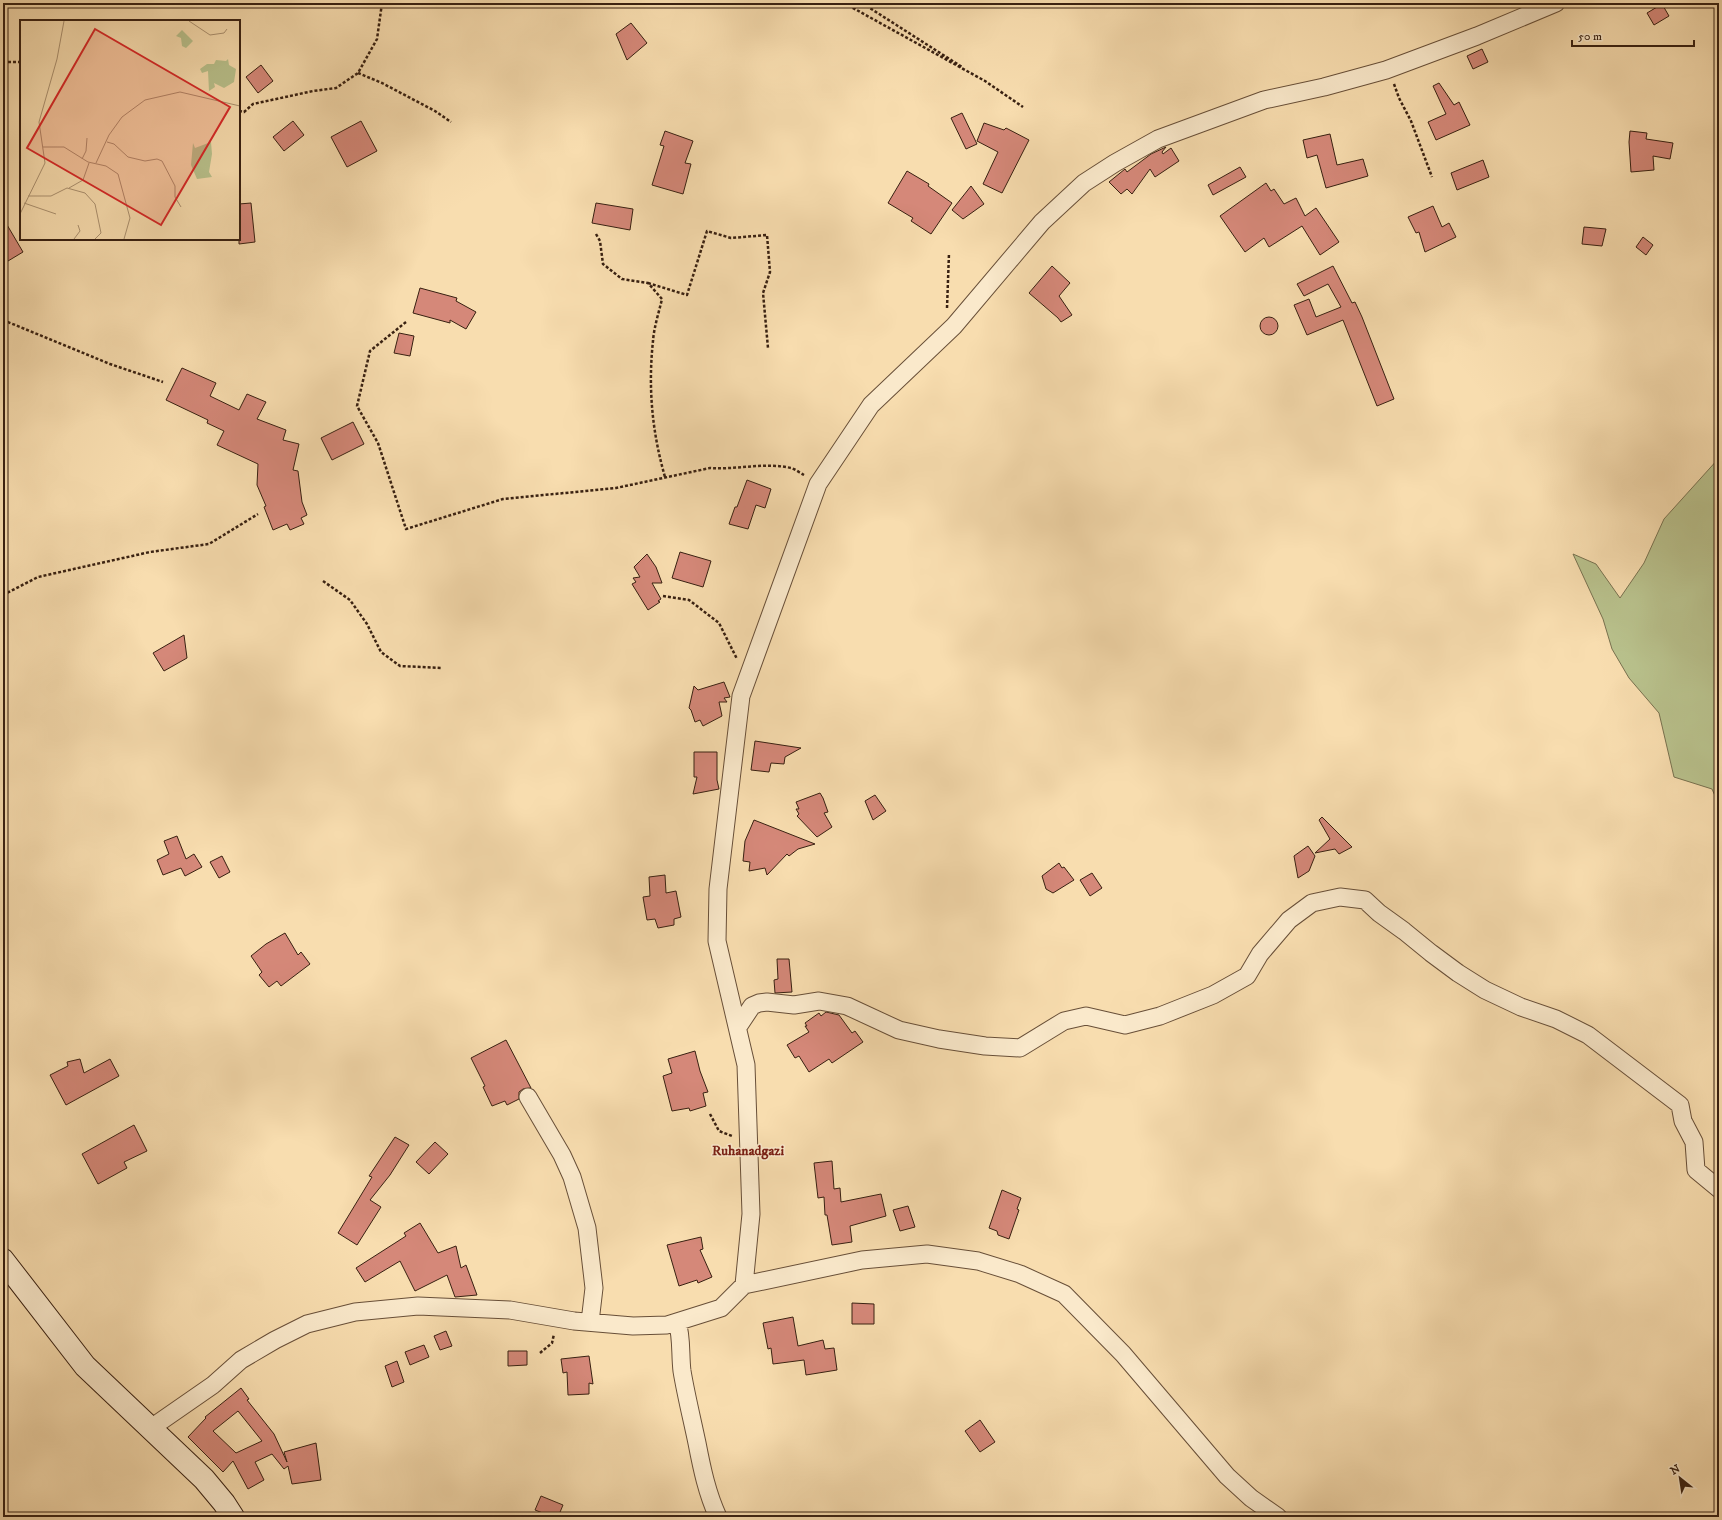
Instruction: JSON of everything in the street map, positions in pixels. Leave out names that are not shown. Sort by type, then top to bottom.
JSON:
[{"type":"street","points":[[744,1285],[751,1214],[746,1065],[717,941],[720,873],[741,696],[818,484],[871,405],[954,326],[1042,222],[1084,183],[1115,163],[1158,139],[1203,124],[1264,100],[1324,87],[1386,70],[1477,36],[1556,3]]},
{"type":"street","points":[[738,1027],[752,1006],[759,1003],[767,1002],[794,1005],[819,1001],[847,1006],[899,1030],[939,1039],[985,1046],[1020,1048],[1064,1021],[1086,1016],[1125,1025],[1160,1016],[1213,995],[1247,976],[1260,954],[1278,932],[1290,920],[1312,903],[1340,897],[1365,900],[1458,973],[1486,990],[1514,1004],[1556,1019],[1588,1035],[1680,1105],[1683,1121],[1694,1142],[1696,1170],[1719,1189]]},
{"type":"street","points":[[528,1097],[562,1155],[572,1177],[587,1228],[594,1288],[590,1322]]},
{"type":"street","points":[[150,1428],[212,1385],[241,1360],[275,1340],[307,1324],[355,1312],[418,1306],[510,1310],[558,1318],[634,1326],[667,1325],[721,1308],[744,1285],[862,1260],[927,1254],[978,1261],[1020,1274],[1064,1294],[1123,1354],[1227,1476],[1251,1498],[1278,1517]]},
{"type":"street","points":[[3,1260],[85,1366],[204,1479],[224,1503],[233,1517]]},
{"type":"street","points":[[677,1322],[680,1330],[680,1353],[692,1422],[710,1500],[718,1517]]},
{"type":"path","points":[[240,111],[244,112],[253,104],[314,90],[336,88],[358,73],[376,40],[382,3]]},
{"type":"path","points":[[844,3],[985,81]]},
{"type":"path","points":[[862,3],[985,81],[1023,107]]},
{"type":"path","points":[[3,62],[20,62]]},
{"type":"path","points":[[1386,70],[1391,76],[1399,98],[1411,121],[1432,177]]},
{"type":"path","points":[[358,73],[382,83],[435,111],[451,122]]},
{"type":"path","points":[[596,234],[600,241],[603,264],[622,279],[648,283],[687,295],[707,231],[731,238],[767,235],[770,272],[763,293],[768,348]]},
{"type":"path","points":[[943,336],[948,294],[949,252]]},
{"type":"path","points":[[648,283],[662,299],[653,340],[650,396],[658,451],[665,477]]},
{"type":"path","points":[[3,320],[110,364],[163,382]]},
{"type":"path","points":[[406,322],[370,350],[357,406],[378,443],[406,529],[503,499],[616,488],[710,468],[722,469],[758,466],[792,468],[818,484]]},
{"type":"path","points":[[3,595],[38,577],[150,552],[208,544],[258,514]]},
{"type":"path","points":[[323,581],[350,600],[367,624],[381,652],[400,666],[442,668]]},
{"type":"path","points":[[663,596],[689,600],[720,623],[747,679]]},
{"type":"path","points":[[710,1114],[719,1131],[744,1142],[749,1154]]},
{"type":"path","points":[[540,1353],[552,1343],[558,1318]]},
{"type":"path","points":[[1452,1517],[1454,1513]]},
{"type":"green space","points":[[1719,458],[1719,805],[1712,789],[1674,777],[1659,713],[1629,678],[1612,649],[1603,619],[1573,554],[1596,564],[1620,598],[1644,563],[1664,519]]},
{"type":"building","points":[[1662,4],[1669,16],[1654,25],[1647,13]]},
{"type":"building","points":[[631,23],[647,43],[627,60],[616,34]]},
{"type":"building","points":[[1482,49],[1488,62],[1473,69],[1467,56]]},
{"type":"building","points":[[261,65],[273,81],[258,93],[246,77]]},
{"type":"building","points":[[1439,83],[1454,105],[1459,102],[1470,125],[1436,140],[1428,122],[1446,114],[1433,86]]},
{"type":"building","points":[[962,113],[977,144],[966,149],[951,118]]},
{"type":"building","points":[[293,121],[304,135],[284,151],[273,137]]},
{"type":"building","points":[[361,121],[377,151],[347,167],[331,137]]},
{"type":"building","points":[[984,123],[1004,130],[1006,128],[1029,140],[1002,193],[983,184],[998,152],[977,141]]},
{"type":"building","points":[[665,131],[693,141],[685,163],[691,164],[683,194],[652,185],[664,146],[660,145]]},
{"type":"building","points":[[1630,131],[1647,133],[1646,139],[1673,143],[1670,159],[1653,156],[1654,170],[1631,172],[1629,142]]},
{"type":"building","points":[[1330,134],[1337,165],[1363,159],[1368,176],[1326,188],[1317,155],[1307,158],[1303,140]]},
{"type":"building","points":[[1166,147],[1162,152],[1163,154],[1171,148],[1179,161],[1155,177],[1150,169],[1132,194],[1127,189],[1121,194],[1109,182],[1125,169],[1127,172],[1151,154]]},
{"type":"building","points":[[1483,160],[1489,177],[1457,190],[1451,173]]},
{"type":"building","points":[[1240,167],[1246,177],[1213,195],[1208,185]]},
{"type":"building","points":[[907,171],[929,184],[928,186],[952,203],[931,234],[911,221],[913,218],[888,203]]},
{"type":"building","points":[[1266,183],[1271,191],[1274,189],[1284,204],[1296,198],[1305,216],[1316,208],[1339,242],[1320,255],[1302,226],[1269,247],[1264,238],[1245,252],[1220,216]]},
{"type":"building","points":[[971,186],[984,204],[963,219],[952,210]]},
{"type":"building","points":[[251,203],[255,242],[239,244],[240,204]]},
{"type":"building","points":[[596,203],[633,209],[630,230],[592,223]]},
{"type":"building","points":[[1433,206],[1442,227],[1449,223],[1456,237],[1425,252],[1419,232],[1416,233],[1408,217]]},
{"type":"building","points":[[3,218],[23,252],[3,264]]},
{"type":"building","points":[[1584,227],[1606,229],[1602,246],[1582,244]]},
{"type":"building","points":[[1643,237],[1653,245],[1646,255],[1636,247]]},
{"type":"building","points":[[1052,266],[1070,283],[1059,296],[1072,315],[1061,322],[1029,293]]},
{"type":"building","points":[[1333,266],[1352,303],[1355,302],[1362,317],[1394,399],[1377,406],[1343,320],[1307,335],[1294,305],[1309,299],[1316,317],[1341,307],[1328,284],[1304,296],[1297,284]]},
{"type":"building","points":[[420,288],[457,298],[456,301],[476,312],[466,329],[450,320],[450,323],[413,313]]},
{"type":"building","points":[[1269,317],[1275,320],[1278,326],[1275,332],[1269,335],[1263,332],[1260,326],[1263,320]]},
{"type":"building","points":[[399,333],[414,336],[410,356],[394,353]]},
{"type":"building","points":[[182,368],[216,383],[210,396],[239,410],[247,394],[266,402],[257,419],[286,430],[283,440],[299,444],[293,470],[298,471],[302,502],[307,515],[301,518],[304,524],[290,530],[287,524],[273,530],[264,507],[266,506],[257,485],[258,464],[217,445],[224,431],[207,423],[208,420],[166,400]]},
{"type":"building","points":[[353,422],[364,444],[332,460],[321,438]]},
{"type":"building","points":[[747,480],[771,489],[765,508],[756,505],[748,529],[729,524]]},
{"type":"building","points":[[680,552],[711,561],[703,587],[672,578]]},
{"type":"building","points":[[647,554],[656,567],[662,583],[652,583],[661,599],[658,601],[660,602],[648,610],[632,584],[636,582],[633,578],[640,577],[634,567]]},
{"type":"building","points":[[184,635],[187,658],[164,671],[153,653]]},
{"type":"building","points":[[724,682],[730,697],[724,698],[727,702],[719,702],[722,716],[703,726],[700,720],[695,722],[689,708],[694,686],[698,690]]},
{"type":"building","points":[[755,741],[801,748],[785,757],[784,764],[771,763],[769,772],[751,770]]},
{"type":"building","points":[[694,752],[717,752],[717,780],[719,789],[693,794],[697,777],[694,777]]},
{"type":"building","points":[[820,793],[828,812],[824,813],[832,827],[817,837],[797,816],[799,814],[796,809],[799,809],[796,802]]},
{"type":"building","points":[[875,795],[886,811],[873,820],[865,801]]},
{"type":"building","points":[[1322,817],[1352,847],[1339,854],[1335,849],[1315,853],[1330,839],[1319,820]]},
{"type":"building","points":[[754,820],[815,844],[798,849],[789,856],[787,854],[767,875],[765,868],[749,871],[750,862],[743,861],[745,841]]},
{"type":"building","points":[[177,836],[186,859],[194,854],[202,867],[185,876],[181,868],[163,875],[157,860],[169,854],[164,841]]},
{"type":"building","points":[[1308,846],[1315,856],[1309,871],[1298,878],[1294,856]]},
{"type":"building","points":[[222,856],[230,872],[219,878],[210,862]]},
{"type":"building","points":[[1059,863],[1074,880],[1053,893],[1046,889],[1042,876]]},
{"type":"building","points":[[1092,873],[1102,888],[1090,896],[1080,880]]},
{"type":"building","points":[[665,875],[666,893],[676,891],[681,917],[674,919],[674,925],[658,928],[655,919],[647,920],[643,897],[650,896],[649,877]]},
{"type":"building","points":[[285,933],[298,955],[301,952],[310,964],[281,986],[277,981],[269,987],[259,975],[262,972],[251,956],[266,944]]},
{"type":"building","points":[[777,959],[789,959],[792,992],[775,993],[774,980],[778,979]]},
{"type":"building","points":[[826,1012],[839,1015],[852,1033],[855,1031],[863,1042],[832,1063],[829,1059],[809,1072],[799,1056],[795,1058],[787,1045],[809,1032],[805,1026],[807,1026],[805,1023],[819,1013],[821,1016]]},
{"type":"building","points":[[506,1040],[531,1088],[523,1089],[519,1092],[519,1099],[507,1105],[505,1101],[492,1106],[483,1087],[485,1086],[471,1058]]},
{"type":"building","points":[[695,1051],[700,1071],[708,1092],[703,1093],[706,1106],[690,1111],[689,1108],[672,1111],[663,1076],[672,1073],[668,1059]]},
{"type":"building","points":[[80,1059],[84,1073],[110,1059],[119,1076],[66,1105],[50,1075],[68,1066],[67,1062]]},
{"type":"building","points":[[134,1125],[147,1151],[124,1162],[127,1168],[98,1184],[82,1154]]},
{"type":"building","points":[[395,1137],[409,1145],[390,1175],[370,1200],[381,1207],[357,1245],[338,1233],[372,1177],[369,1176]]},
{"type":"building","points":[[435,1142],[448,1154],[429,1174],[416,1162]]},
{"type":"building","points":[[832,1161],[834,1189],[840,1188],[841,1202],[881,1194],[886,1216],[850,1226],[852,1242],[832,1245],[827,1215],[825,1215],[824,1197],[818,1198],[814,1163]]},
{"type":"building","points":[[1002,1190],[1021,1198],[1017,1209],[1019,1210],[1009,1239],[998,1235],[997,1231],[989,1228]]},
{"type":"building","points":[[908,1206],[915,1227],[900,1231],[893,1210]]},
{"type":"building","points":[[420,1223],[438,1253],[456,1246],[461,1268],[466,1265],[477,1295],[455,1297],[447,1275],[415,1291],[400,1261],[365,1282],[356,1268],[406,1236],[404,1233]]},
{"type":"building","points":[[701,1237],[703,1249],[700,1250],[712,1277],[698,1283],[697,1280],[679,1286],[667,1245]]},
{"type":"building","points":[[852,1303],[874,1304],[874,1324],[852,1324]]},
{"type":"building","points":[[793,1317],[798,1346],[823,1340],[825,1349],[834,1348],[837,1370],[806,1375],[804,1360],[773,1364],[771,1348],[768,1349],[763,1323]]},
{"type":"building","points":[[446,1331],[452,1346],[440,1350],[434,1336]]},
{"type":"building","points":[[424,1345],[429,1357],[410,1365],[405,1352]]},
{"type":"building","points":[[508,1351],[527,1351],[527,1365],[508,1366]]},
{"type":"building","points":[[589,1356],[593,1384],[589,1383],[589,1394],[568,1395],[567,1372],[563,1373],[561,1359]]},
{"type":"building","points":[[397,1361],[404,1382],[392,1387],[385,1366]]},
{"type":"building","points":[[241,1388],[249,1399],[247,1400],[274,1434],[287,1462],[284,1452],[316,1443],[321,1480],[292,1484],[288,1466],[284,1469],[272,1454],[255,1462],[264,1480],[248,1489],[233,1461],[223,1472],[188,1437],[206,1418],[205,1417]],"holes":[[[238,1411],[262,1441],[236,1453],[213,1431]]]},
{"type":"building","points":[[980,1420],[995,1442],[980,1452],[965,1431]]},
{"type":"building","points":[[541,1496],[563,1505],[558,1517],[553,1517],[535,1510]]},
{"type":"district","name":"Ruhanadgazi","points":[[748,1150]]}]
